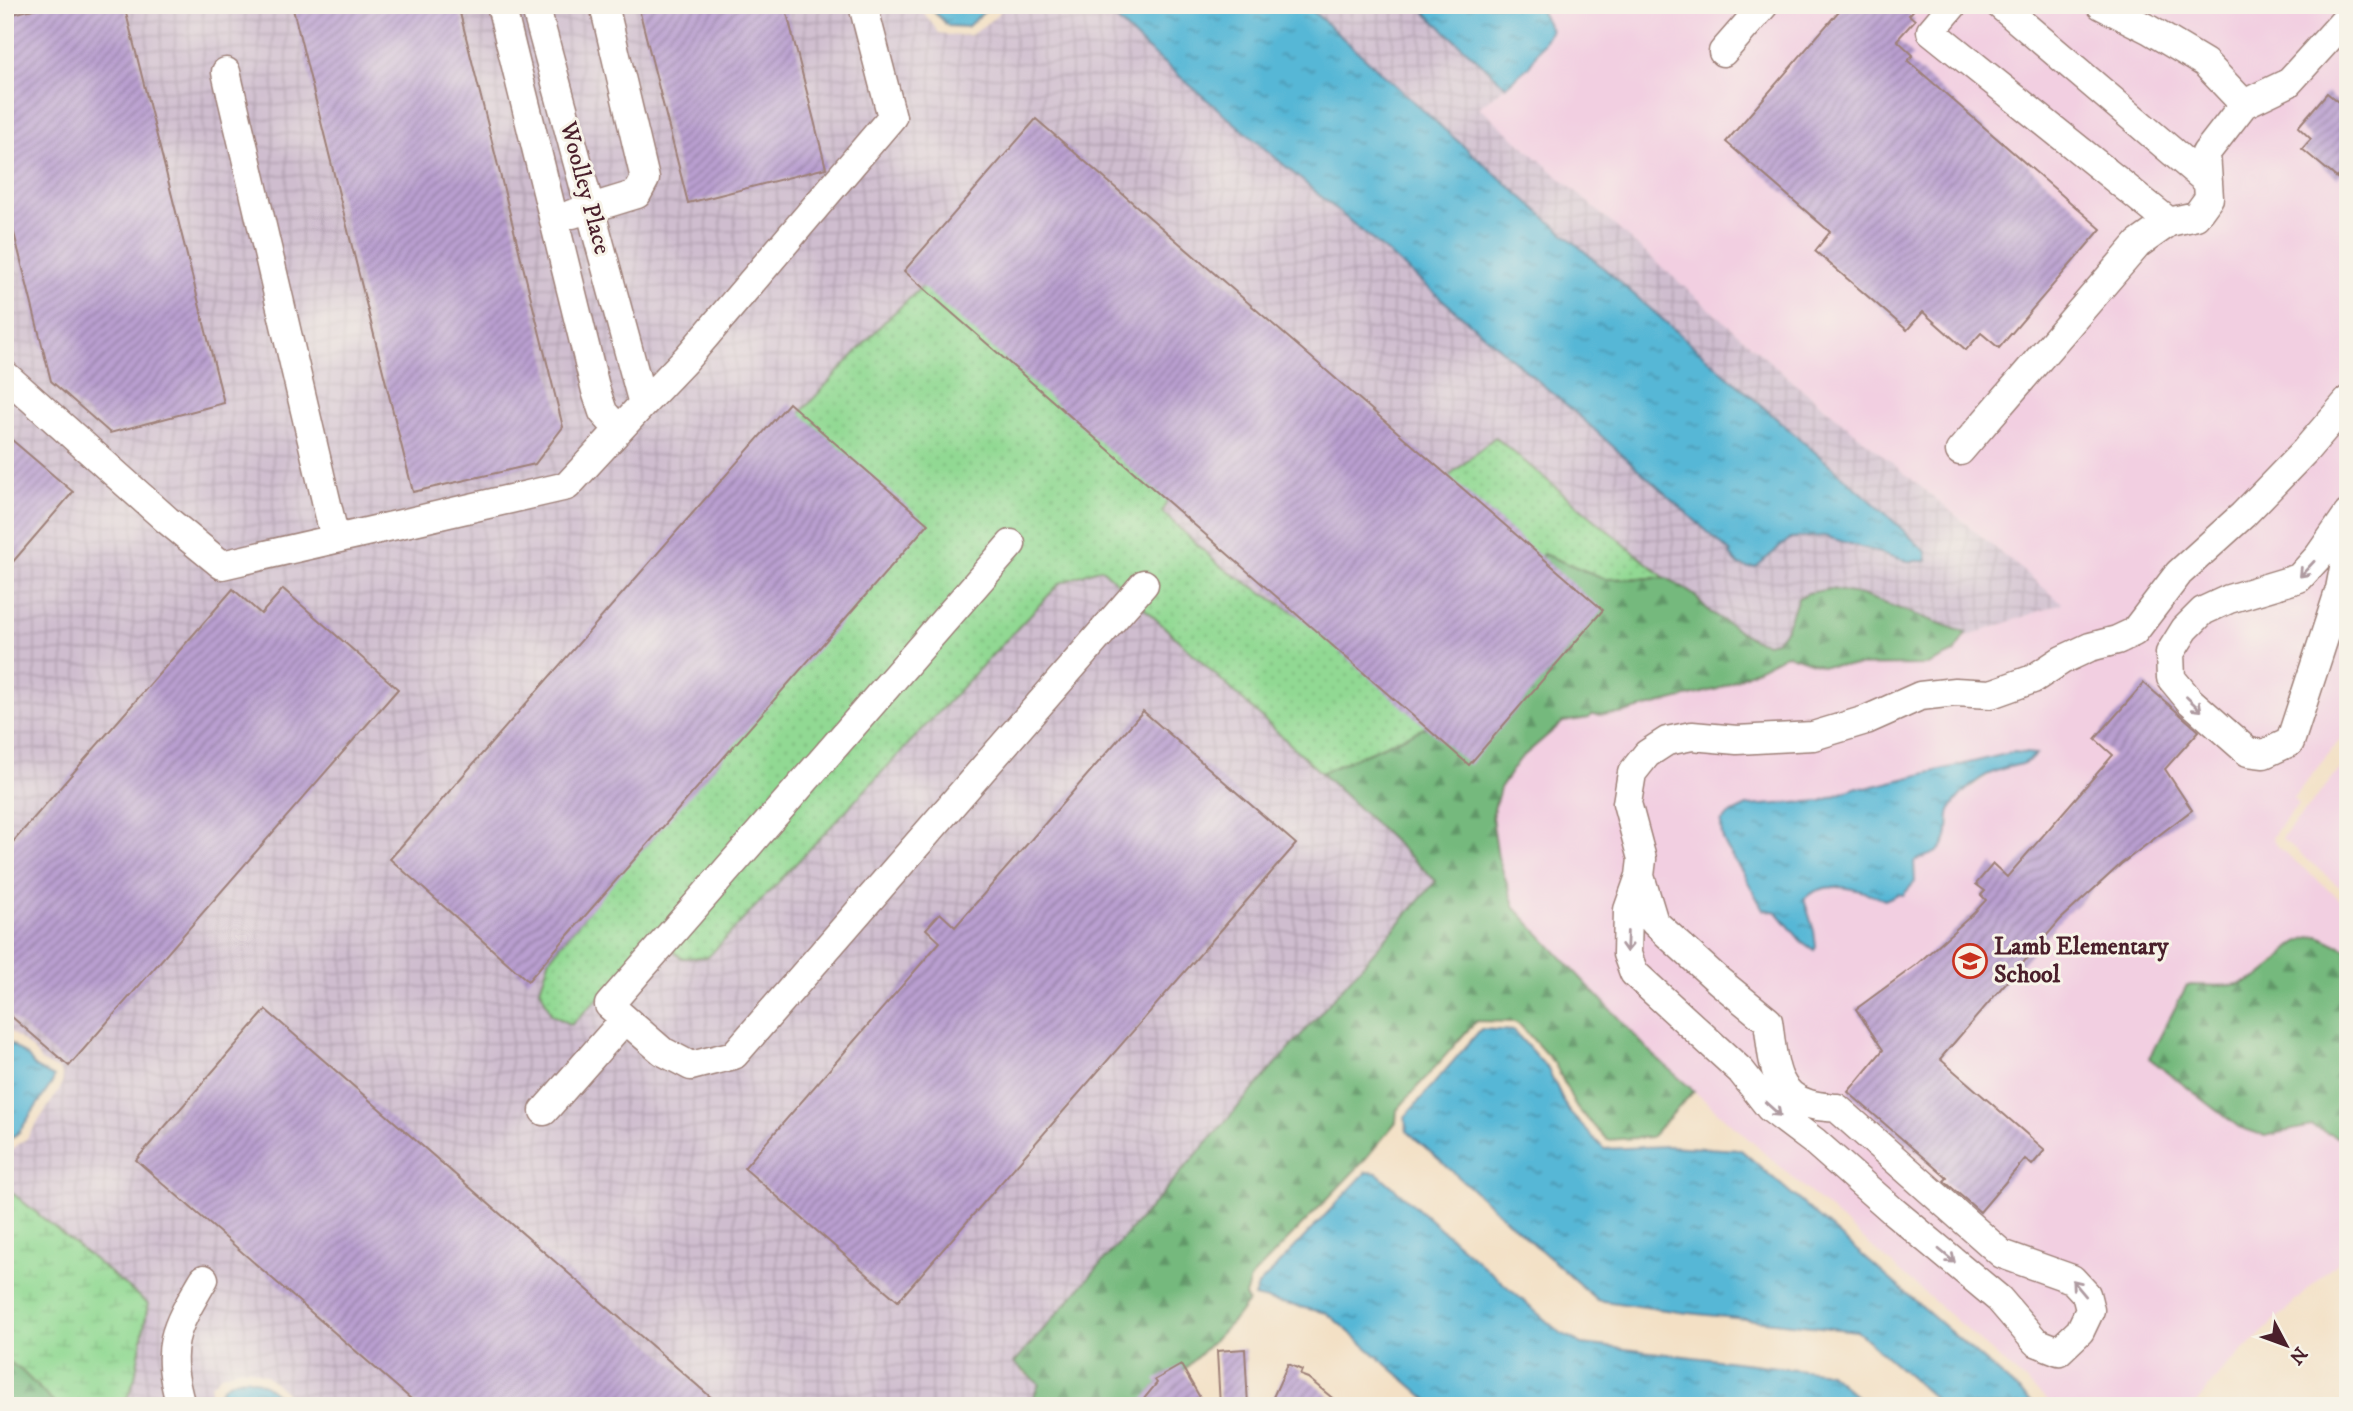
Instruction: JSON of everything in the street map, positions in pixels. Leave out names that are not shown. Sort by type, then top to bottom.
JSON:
[{"type":"street","points":[[501,5],[596,391],[603,412],[619,430]]},
{"type":"street","name":"Woolley Place","points":[[536,5],[643,404]]},
{"type":"street","points":[[553,218],[638,194],[645,179],[604,5]]},
{"type":"street","points":[[5,375],[167,520],[222,565],[566,486],[686,359],[892,117],[863,5]]},
{"type":"street","points":[[1723,52],[1764,5]]},
{"type":"street","points":[[1953,5],[1931,31],[2169,222]]},
{"type":"street","points":[[2000,5],[2208,182]]},
{"type":"street","points":[[2101,5],[2205,63],[2244,104]]},
{"type":"street","points":[[1960,451],[2138,244],[2169,222],[2196,216],[2209,198],[2206,153],[2244,104],[2288,83],[2348,17]]},
{"type":"street","points":[[226,72],[335,539]]},
{"type":"street","points":[[1640,876],[1654,922],[1718,981],[1768,1021],[1775,1071],[1783,1089],[1807,1104],[1837,1108],[2002,1255],[2071,1279],[2086,1294],[2090,1310],[2080,1331],[2059,1351],[2036,1342],[1999,1299],[1815,1142],[1770,1108],[1741,1071],[1634,973],[1626,954],[1628,910],[1640,876],[1642,859],[1627,803],[1632,773],[1647,754],[1668,741],[1692,736],[1737,740],[1813,736],[1866,720],[1920,696],[1955,692],[1991,694],[2033,679],[2062,660],[2090,647],[2134,632],[2179,573],[2252,506],[2305,452],[2348,401]]},
{"type":"street","points":[[2348,514],[2318,557],[2299,578],[2229,599],[2203,611],[2185,629],[2170,653],[2171,678],[2190,701],[2248,752],[2264,754],[2290,742],[2340,589],[2348,547]]},
{"type":"street","points":[[1011,544],[609,1005],[662,1051],[691,1066],[734,1055],[1144,584]]},
{"type":"street","points":[[544,1111],[625,1019]]},
{"type":"street","points":[[181,1406],[171,1358],[178,1324],[204,1279]]},
{"type":"shaded area","points":[[5,5],[918,5],[939,33],[949,36],[971,35],[995,17],[1005,5],[1112,5],[1107,12],[1145,47],[1577,414],[1731,553],[1756,567],[1791,538],[1824,536],[1907,561],[1885,513],[1445,130],[1306,5],[1420,5],[1421,9],[1506,86],[1479,107],[1784,374],[2062,603],[1963,638],[1966,634],[1862,595],[1794,605],[1787,629],[1776,641],[1767,643],[1752,639],[1710,612],[1695,596],[1665,578],[1495,437],[1309,622],[1220,566],[1162,512],[1175,484],[676,804],[550,958],[572,1024],[637,960],[1060,583],[1102,568],[1436,880],[1015,1363],[1023,1373],[1039,1384],[1034,1396],[1021,1406],[301,1406],[267,1376],[250,1369],[238,1369],[221,1375],[211,1385],[209,1406],[113,1406],[127,1399],[135,1378],[148,1304],[5,1187],[5,1151],[11,1150],[27,1138],[60,1089],[63,1080],[59,1070],[41,1061],[33,1050],[5,1027]]},
{"type":"shaded area","points":[[1537,5],[2348,5],[2348,730],[2293,798],[2298,804],[2272,837],[2276,845],[2348,906],[2348,950],[2319,936],[2285,952],[2259,977],[2234,986],[2187,985],[2265,1136],[2311,1126],[2348,1142],[2348,1251],[2220,1373],[2194,1406],[2054,1406],[1655,1057],[1515,908],[1498,857],[1492,817],[1500,788],[1520,759],[1563,722],[1589,718],[1591,715],[1619,714],[1718,689],[1787,654],[1822,666],[1928,665],[1954,653],[1963,638],[2061,603],[1784,374],[1478,107],[1529,66],[1551,30]],"holes":[[[2014,752],[1997,770],[1964,792],[1953,805],[1948,815],[1950,824],[1937,852],[1920,857],[1914,862],[1916,873],[1898,894],[1885,900],[1853,888],[1812,891],[1804,899],[1811,919],[1801,941],[1777,912],[1763,909],[1727,851],[1792,804],[1822,801],[1858,787],[1865,788]]]},
{"type":"shaded area","points":[[2348,760],[2348,894],[2282,838]]},
{"type":"green space","points":[[994,220],[1175,484],[1162,512],[1220,566],[1309,622],[1385,531],[1495,437],[1665,578],[1606,579],[1543,554],[1450,717],[1321,773],[1101,568],[1060,583],[708,957],[682,958],[669,948],[637,960],[571,1025],[551,1014],[540,989],[550,958],[676,804],[640,587],[884,322]]},
{"type":"green space","points":[[1543,554],[1606,579],[1667,578],[1694,595],[1710,612],[1752,639],[1766,643],[1776,641],[1786,629],[1798,598],[1808,593],[1831,589],[1862,595],[1966,633],[1954,653],[1928,665],[1822,666],[1787,654],[1718,689],[1619,714],[1591,715],[1589,718],[1563,722],[1520,759],[1500,788],[1492,817],[1498,857],[1515,908],[1655,1057],[1694,1091],[1651,1137],[1607,1140],[1576,1107],[1555,1064],[1521,1026],[1514,1022],[1476,1021],[1397,1110],[1396,1122],[1361,1164],[1250,1279],[1245,1296],[1248,1302],[1235,1319],[1157,1397],[1146,1406],[1021,1406],[1034,1396],[1039,1384],[1014,1363],[1436,881],[1321,773],[1450,717]]},
{"type":"green space","points":[[2319,936],[2348,950],[2348,1142],[2311,1126],[2265,1136],[2239,1127],[2149,1058],[2187,985],[2223,986],[2249,981],[2265,973],[2291,947],[2308,938]]},
{"type":"green space","points":[[5,1187],[148,1304],[135,1378],[127,1399],[113,1406],[57,1406],[22,1371],[5,1359]]},
{"type":"green space","points":[[5,1359],[22,1371],[57,1406],[5,1406]]},
{"type":"water","points":[[927,5],[992,5],[967,27],[948,26]]},
{"type":"water","points":[[1112,5],[1306,5],[1445,130],[1885,513],[1926,552],[1927,561],[1907,561],[1824,536],[1791,538],[1756,567],[1739,565],[1731,553],[1577,414],[1145,47],[1107,11]]},
{"type":"water","points":[[1420,5],[1537,5],[1551,30],[1529,66],[1506,86],[1420,8]]},
{"type":"water","points":[[2014,752],[2036,754],[2022,764],[1987,775],[1959,797],[1949,812],[1945,842],[1936,853],[1914,862],[1915,882],[1903,895],[1898,894],[1885,900],[1854,889],[1833,887],[1822,889],[1804,899],[1814,931],[1814,950],[1801,941],[1777,912],[1763,909],[1723,840],[1721,822],[1747,806],[1822,801],[1857,787],[1866,788]]},
{"type":"water","points":[[1481,1029],[1514,1031],[1548,1069],[1569,1112],[1604,1149],[1666,1146],[1741,1150],[2036,1406],[1943,1406],[1857,1331],[1679,1312],[1597,1300],[1407,1131],[1405,1117]]},
{"type":"water","points":[[5,1039],[28,1057],[35,1067],[54,1077],[19,1132],[5,1143]]},
{"type":"water","points":[[1366,1172],[1377,1173],[1559,1332],[1582,1344],[1829,1373],[1867,1406],[1435,1406],[1327,1313],[1254,1297],[1258,1286]]},
{"type":"water","points":[[242,1378],[262,1383],[289,1406],[218,1406],[221,1390]]},
{"type":"building","points":[[49,5],[124,5],[224,403],[110,433],[51,381],[5,197],[5,16]]},
{"type":"building","points":[[292,5],[458,5],[563,427],[535,464],[413,492]]},
{"type":"building","points":[[638,5],[785,5],[826,168],[688,203]]},
{"type":"building","points":[[1844,5],[1918,5],[1909,15],[1915,20],[1897,40],[1913,55],[1908,61],[2101,229],[1999,348],[1981,333],[1966,350],[1923,312],[1907,330],[1815,251],[1830,232],[1726,142]]},
{"type":"building","points":[[2327,93],[2348,110],[2348,166],[2337,178],[2302,149],[2311,139],[2298,127]]},
{"type":"building","points":[[1036,119],[1603,610],[1469,765],[904,271]]},
{"type":"building","points":[[789,403],[928,524],[528,981],[390,859]]},
{"type":"building","points":[[5,434],[73,492],[5,571]]},
{"type":"building","points":[[233,589],[261,614],[283,589],[398,689],[69,1066],[5,1011],[5,851]]},
{"type":"building","points":[[2144,683],[2199,731],[2165,769],[2192,810],[2121,864],[2060,920],[1940,1059],[2045,1150],[2032,1165],[2025,1159],[1980,1212],[1944,1181],[1947,1178],[1848,1092],[1883,1050],[1856,1009],[1916,965],[1974,913],[1986,900],[1981,895],[1985,891],[1976,884],[1993,864],[2007,877],[2113,755],[2095,739]]},
{"type":"building","points":[[1143,711],[1296,844],[898,1301],[744,1168],[940,942],[926,929],[940,913],[955,927]]},
{"type":"building","points":[[266,1010],[721,1406],[419,1406],[136,1160]]},
{"type":"building","points":[[1245,1349],[1248,1406],[1220,1406],[1217,1351]]},
{"type":"building","points":[[1288,1364],[1302,1370],[1300,1375],[1308,1378],[1342,1406],[1269,1406]]},
{"type":"building","points":[[1181,1365],[1205,1406],[1138,1406],[1157,1383],[1155,1380]]},
{"type":"place","name":"Lamb Elementary School","points":[[1970,961]]}]
